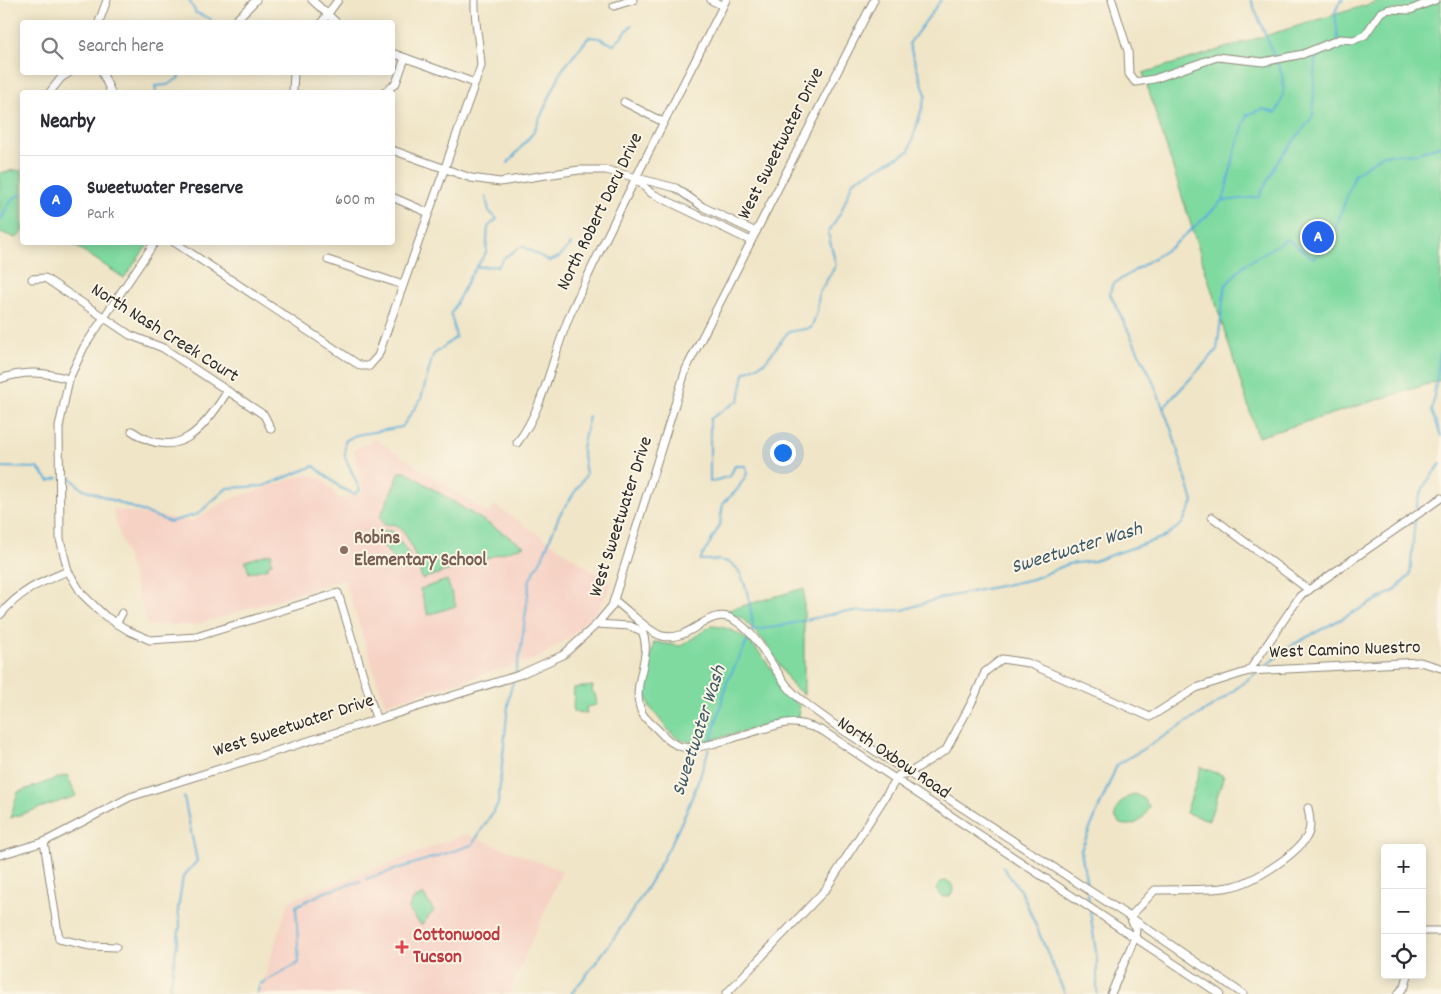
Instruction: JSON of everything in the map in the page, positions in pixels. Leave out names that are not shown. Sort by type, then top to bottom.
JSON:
[{"type":"street","points":[[100,20],[107,0]]},
{"type":"street","points":[[236,20],[256,0]]},
{"type":"street","points":[[312,0],[334,20]]},
{"type":"street","points":[[323,20],[338,0]]},
{"type":"street","points":[[179,245],[356,363],[370,369],[378,356],[481,66],[480,45],[474,22],[476,0]]},
{"type":"street","points":[[614,6],[633,0]]},
{"type":"street","points":[[711,0],[724,3]]},
{"type":"street","name":"West Sweetwater Drive","points":[[0,855],[44,842],[130,798],[376,718],[519,675],[563,655],[597,624],[612,606],[686,369],[874,0]]},
{"type":"street","points":[[1112,0],[1128,51],[1129,74],[1135,82],[1154,79],[1217,57],[1264,62],[1303,54],[1340,39],[1354,40],[1364,35],[1381,12],[1390,9],[1410,10],[1435,0]]},
{"type":"street","name":"North Robert Daru Drive","points":[[517,443],[529,426],[571,312],[663,122],[724,3]]},
{"type":"street","points":[[395,54],[475,83]]},
{"type":"street","points":[[387,90],[396,83],[405,58]]},
{"type":"street","points":[[52,90],[66,75]]},
{"type":"street","points":[[103,75],[110,90]]},
{"type":"street","points":[[293,90],[294,75]]},
{"type":"street","points":[[624,102],[663,122]]},
{"type":"street","points":[[395,151],[471,178],[500,182],[579,170],[606,170],[676,188],[703,207],[756,232]]},
{"type":"street","points":[[636,178],[652,193],[751,241]]},
{"type":"street","points":[[395,198],[429,213]]},
{"type":"street","points":[[153,245],[84,347],[69,379],[59,426],[60,540],[68,571],[82,594],[116,624],[150,640],[196,637],[338,593],[376,718]]},
{"type":"street","points":[[328,260],[403,285]]},
{"type":"street","name":"North Nash Creek Court","points":[[32,279],[45,278],[130,335],[163,348],[264,415],[271,429]]},
{"type":"street","points":[[0,379],[17,373],[41,372],[69,379]]},
{"type":"street","points":[[132,431],[146,441],[162,443],[187,438],[200,430],[211,418],[227,392]]},
{"type":"street","name":"West Camino Nuestro","points":[[1249,671],[1300,596],[1441,498]]},
{"type":"street","points":[[1212,518],[1309,590]]},
{"type":"street","points":[[0,615],[14,598],[31,586],[68,571]]},
{"type":"street","name":"North Oxbow Road","points":[[614,600],[632,613],[644,626],[661,635],[677,637],[689,632],[703,620],[719,617],[735,620],[757,642],[788,687],[832,723],[1130,917],[1243,994]]},
{"type":"street","points":[[116,624],[122,613]]},
{"type":"street","name":"North Oxbow Road","points":[[597,624],[630,626],[642,631],[647,643],[646,654],[637,685],[642,713],[668,740],[682,748],[699,746],[787,723],[804,724],[823,731],[895,781],[1220,994]]},
{"type":"street","name":"West Camino Nuestro","points":[[726,994],[826,889],[899,775],[909,773],[946,750],[974,698],[985,672],[1002,659],[1028,663],[1150,716],[1196,688],[1249,671],[1420,662],[1441,668]]},
{"type":"street","points":[[1111,994],[1135,937],[1136,930],[1130,917],[1155,890],[1229,887],[1255,879],[1307,838],[1311,824],[1308,808]]},
{"type":"street","points":[[44,842],[59,939],[90,946],[116,947]]},
{"type":"street","points":[[1426,931],[1441,931]]},
{"type":"street","points":[[1398,994],[1405,986],[1407,979]]},
{"type":"shaded area","name":"Robins Elementary School","points":[[375,439],[488,513],[495,505],[612,584],[599,608],[570,637],[538,658],[385,704],[344,579],[195,625],[148,625],[112,509],[191,521],[231,499],[307,474],[323,480],[339,499],[363,492],[354,450]]},
{"type":"shaded area","name":"Cottonwood Tucson","points":[[466,834],[562,871],[509,994],[259,994],[289,901]]},
{"type":"green space","points":[[1383,0],[1441,0],[1441,380],[1258,437],[1143,73]]},
{"type":"green space","points":[[20,171],[20,235],[16,238],[0,232],[0,173]]},
{"type":"green space","points":[[74,245],[148,245],[124,278]]},
{"type":"green space","points":[[400,472],[406,472],[524,546],[422,579],[413,551],[403,531],[396,525],[384,525],[380,517]]},
{"type":"green space","points":[[379,531],[392,531],[409,554],[410,568],[406,571],[394,561],[376,535]]},
{"type":"green space","points":[[271,553],[272,563],[268,565],[268,568],[249,573],[245,561]]},
{"type":"green space","points":[[447,580],[456,606],[428,615],[420,589]]},
{"type":"green space","points":[[804,588],[804,695],[792,685],[765,642],[742,618],[722,612]]},
{"type":"green space","points":[[711,626],[727,629],[740,635],[752,644],[799,706],[798,717],[699,743],[680,740],[669,731],[650,707],[644,691],[654,642],[681,646]]},
{"type":"green space","points":[[593,686],[592,691],[595,694],[597,705],[586,707],[587,713],[573,712],[574,688]]},
{"type":"green space","points":[[1201,767],[1224,776],[1209,820],[1186,813]]},
{"type":"green space","points":[[67,775],[76,796],[10,818],[18,792]]},
{"type":"green space","points":[[1134,794],[1143,798],[1149,806],[1147,811],[1142,819],[1134,824],[1120,824],[1115,817],[1117,809],[1123,800]]},
{"type":"green space","points":[[942,881],[948,881],[953,886],[951,895],[942,897],[937,892],[937,886]]},
{"type":"green space","points":[[423,894],[434,911],[421,925],[408,909],[413,900]]},
{"type":"waterway","points":[[189,0],[196,13],[211,20]]},
{"type":"waterway","points":[[753,630],[747,592],[739,572],[728,562],[700,560],[720,525],[723,503],[737,490],[747,474],[746,466],[735,466],[730,476],[710,482],[710,419],[739,400],[744,373],[765,362],[788,332],[811,328],[817,312],[819,293],[836,265],[828,233],[841,212],[853,181],[909,151],[926,95],[909,44],[941,0]]},
{"type":"waterway","name":"Sweetwater Wash","points":[[1251,0],[1275,58]]},
{"type":"waterway","points":[[1338,39],[1335,12],[1340,1],[1343,0]]},
{"type":"waterway","points":[[1400,0],[1404,2],[1414,0]]},
{"type":"waterway","points":[[508,163],[533,133],[562,70],[589,37],[599,38],[614,45],[632,25]]},
{"type":"waterway","points":[[1222,201],[1259,197],[1278,161],[1313,116],[1315,60],[1332,46]]},
{"type":"waterway","name":"Sweetwater Wash","points":[[752,632],[753,630],[776,627],[841,612],[903,610],[937,599],[1033,579],[1068,564],[1094,561],[1164,537],[1182,524],[1193,502],[1172,431],[1152,379],[1110,294],[1112,285],[1171,247],[1207,216],[1224,198],[1235,151],[1247,115],[1262,109],[1276,113],[1282,100],[1284,88],[1277,62]]},
{"type":"waterway","points":[[156,90],[155,86],[167,85],[179,78],[178,75]]},
{"type":"waterway","points":[[1163,408],[1217,350],[1225,286],[1244,265],[1287,239],[1313,258],[1329,247],[1355,174],[1382,155],[1419,153],[1441,145]]},
{"type":"waterway","points":[[0,222],[11,201],[20,194]]},
{"type":"waterway","points":[[63,478],[71,478],[81,488],[170,522],[198,514],[227,488],[264,486],[314,466],[341,488],[354,494],[360,490],[345,457],[345,441],[356,435],[402,427],[421,399],[433,355],[456,337],[451,314],[469,278],[486,253],[488,227],[497,219],[489,211],[486,197]]},
{"type":"waterway","points":[[476,267],[498,266],[505,257],[522,246],[549,261],[559,257],[571,244]]},
{"type":"waterway","points":[[1441,346],[1432,411],[1441,436]]},
{"type":"waterway","points":[[515,674],[521,649],[530,579],[543,556],[559,516],[586,475],[582,448],[589,416]]},
{"type":"waterway","points":[[1416,512],[1424,486],[1441,464]]},
{"type":"waterway","points":[[0,467],[38,468],[49,481],[58,478]]},
{"type":"waterway","points":[[1264,667],[1294,644],[1394,591],[1410,575],[1415,519]]},
{"type":"waterway","name":"Sweetwater Wash","points":[[711,741],[727,682],[750,636]]},
{"type":"waterway","points":[[1087,886],[1081,850],[1117,765],[1215,705],[1256,673]]},
{"type":"waterway","points":[[366,879],[472,845],[498,804],[509,696],[514,678]]},
{"type":"waterway","name":"Sweetwater Wash","points":[[571,994],[614,938],[653,878],[685,815],[709,748]]},
{"type":"waterway","points":[[169,994],[180,925],[178,909],[183,877],[197,861],[184,797]]},
{"type":"waterway","points":[[1002,866],[1022,893],[1065,994]]},
{"type":"waterway","points":[[257,994],[260,984],[299,963],[296,906],[325,892],[361,881]]},
{"type":"waterway","points":[[1088,893],[1089,904]]},
{"type":"waterway","points":[[1090,911],[1097,959],[1097,994]]},
{"type":"place","name":"Sweetwater Preserve","points":[[1318,237]]},
{"type":"place","name":"Robins Elementary School","points":[[344,550]]},
{"type":"place","name":"Cottonwood Tucson","points":[[402,947]]}]
